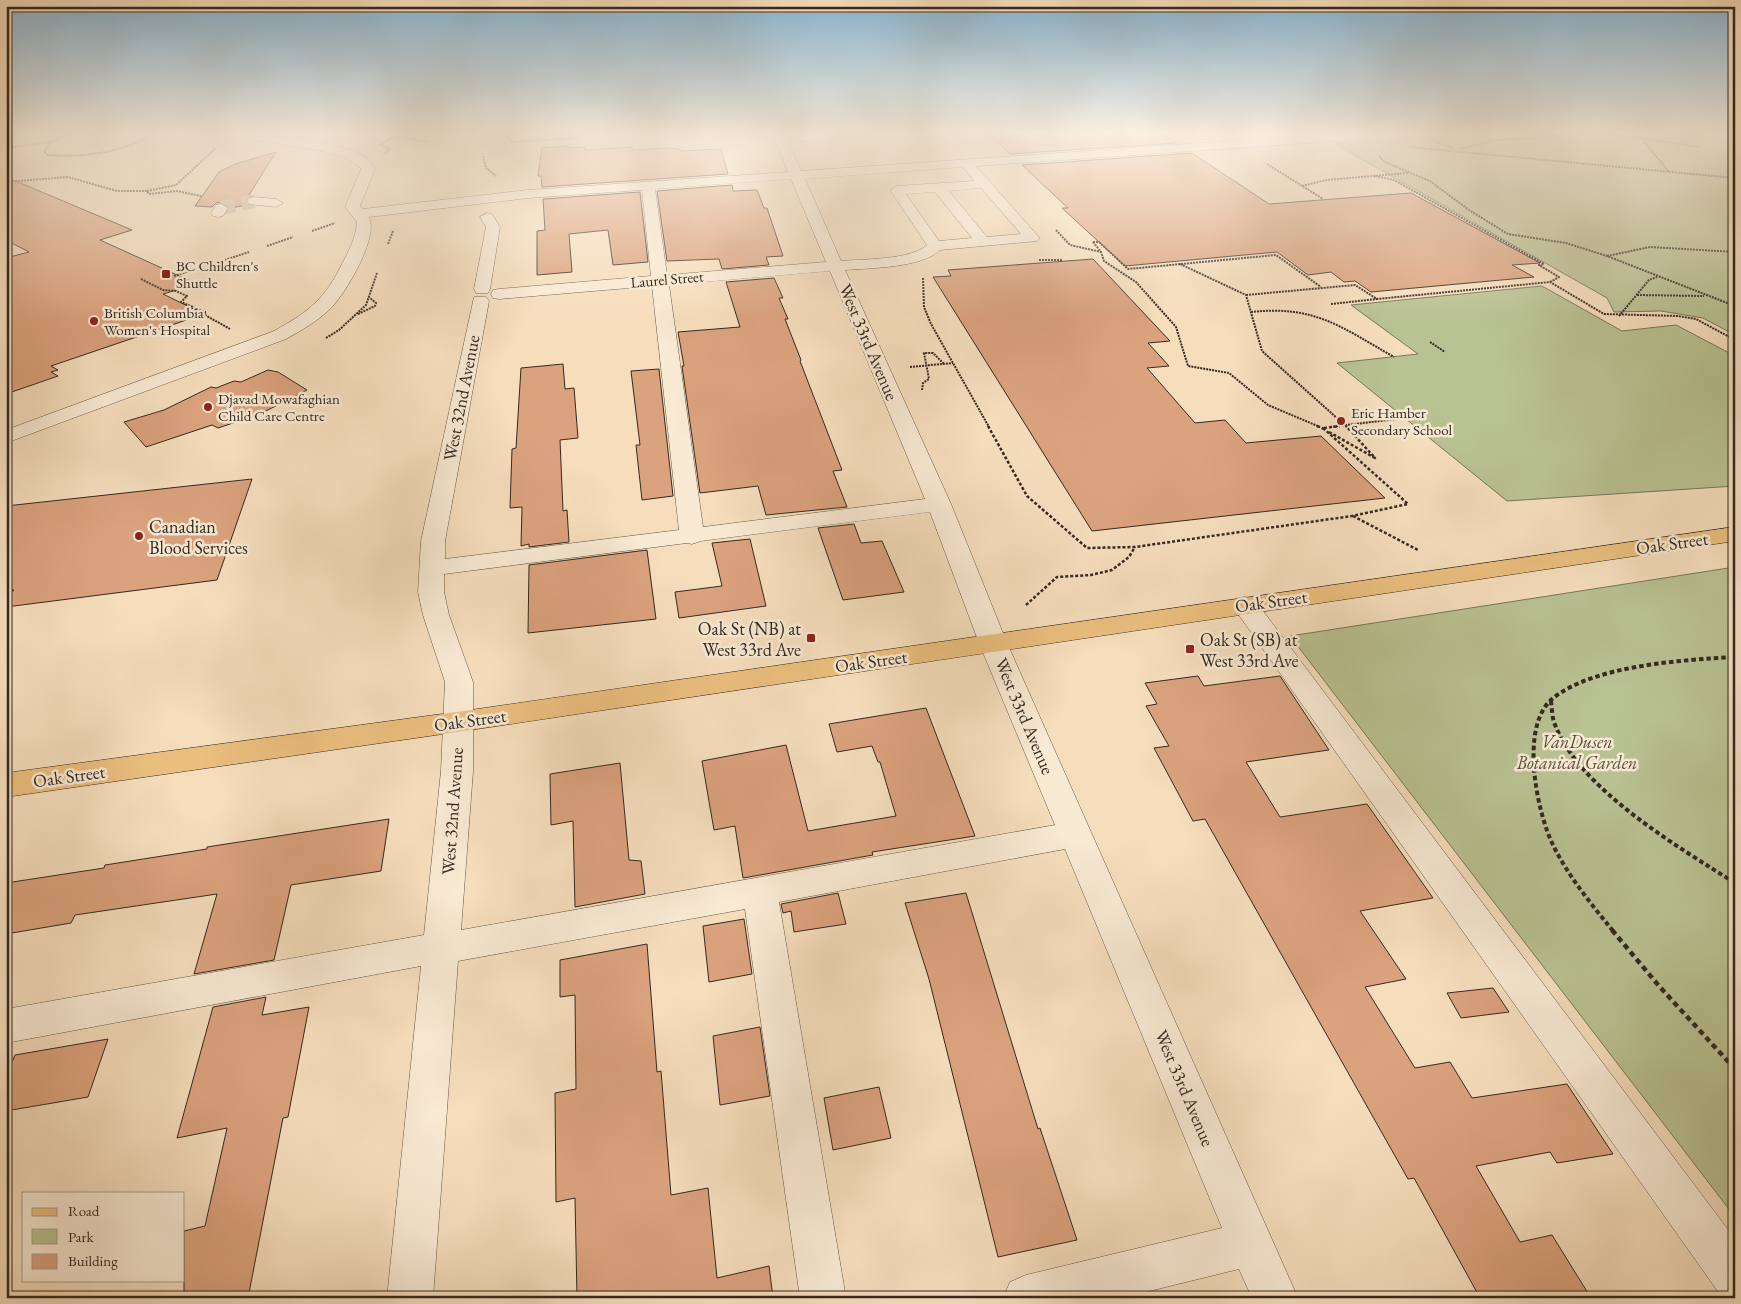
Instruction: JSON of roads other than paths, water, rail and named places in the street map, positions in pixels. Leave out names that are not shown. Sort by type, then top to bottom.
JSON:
[{"type":"main road","name":"Oak Street","points":[[6,785],[457,722],[1245,604],[1735,534]]},
{"type":"street","points":[[6,437],[260,343],[311,317],[330,300],[344,276],[362,235],[364,223],[360,214],[352,206],[357,194]]},
{"type":"street","points":[[360,214],[538,194]]},
{"type":"street","points":[[649,194],[692,537]]},
{"type":"street","name":"West 33rd Avenue","points":[[804,194],[940,504],[993,643],[1275,1298]]},
{"type":"street","points":[[900,194],[935,246]]},
{"type":"street","points":[[944,194],[983,242]]},
{"type":"street","points":[[907,259],[940,261],[1029,254],[1034,247],[1032,238],[994,194]]},
{"type":"street","points":[[254,201],[276,203]]},
{"type":"street","name":"West 32nd Avenue","points":[[410,1298],[456,771],[459,682],[436,615],[431,592],[431,568],[433,541],[487,295],[493,227],[487,218]]},
{"type":"street","points":[[907,259],[928,254],[935,246],[1032,238]]},
{"type":"street","name":"Laurel Street","points":[[487,295],[907,259]]},
{"type":"street","points":[[431,568],[692,537],[940,504]]},
{"type":"street","points":[[1245,604],[1735,1277]]},
{"type":"street","points":[[6,1026],[442,947],[488,942],[1076,834]]},
{"type":"street","points":[[760,892],[823,1298]]},
{"type":"street","points":[[1026,1298],[1252,1243]]},
{"type":"tunnel","points":[[221,208],[254,201]]},
{"type":"place","name":"BC Children's Shuttle","points":[[166,274]]},
{"type":"place","name":"British Columbia Women's Hospital","points":[[94,321]]},
{"type":"place","name":"Djavad Mowafaghian Child Care Centre","points":[[208,407]]},
{"type":"place","name":"Eric Hamber Secondary School","points":[[1341,421]]},
{"type":"place","name":"Canadian Blood Services","points":[[139,536]]},
{"type":"place","name":"Oak St (NB) at West 33rd Ave","points":[[811,638]]},
{"type":"place","name":"Oak St (SB) at West 33rd Ave","points":[[1190,649]]},
{"type":"park label","name":"VanDusen Botanical Garden","points":[[1577,751]]}]
